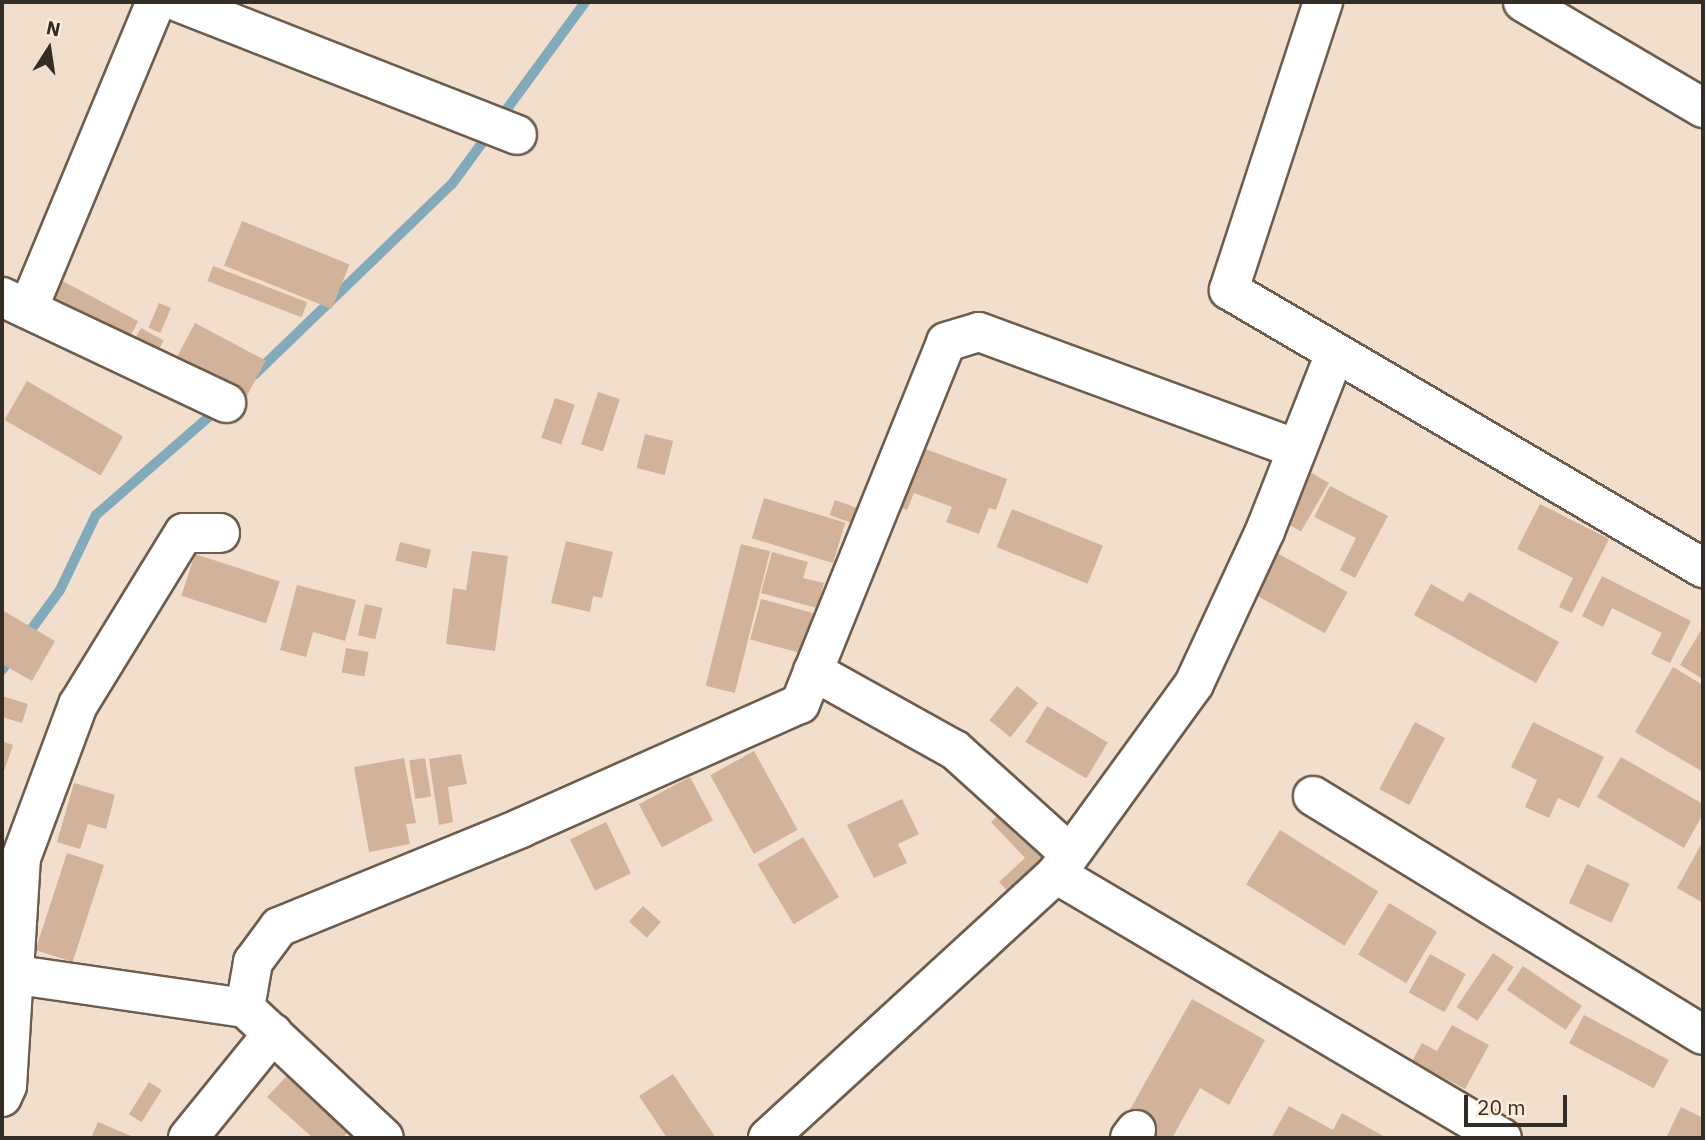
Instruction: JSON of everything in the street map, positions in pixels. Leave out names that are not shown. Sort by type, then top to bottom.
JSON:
[{"type":"street","points":[[156,2],[15,303],[226,403]]},
{"type":"street","points":[[178,2],[517,135]]},
{"type":"street","points":[[1323,2],[1229,290],[1703,568]]},
{"type":"street","points":[[1523,2],[1703,108]]},
{"type":"street","points":[[245,1008],[253,962],[279,927],[520,828],[800,704],[946,342],[979,332],[1297,449]]},
{"type":"street","points":[[768,1138],[1063,864],[1194,684],[1297,449],[1335,353]]},
{"type":"street","points":[[2,1097],[7,1086],[11,974],[21,859],[78,705],[184,533],[220,533]]},
{"type":"street","points":[[813,671],[955,750],[1063,864],[1502,1138]]},
{"type":"street","points":[[1313,796],[1703,1035]]},
{"type":"street","points":[[11,974],[245,1008],[384,1138]]},
{"type":"street","points":[[188,1138],[272,1033]]},
{"type":"building","points":[[242,221],[350,264],[332,309],[224,266]]},
{"type":"building","points":[[213,266],[307,302],[302,317],[207,281]]},
{"type":"building","points":[[57,278],[138,321],[127,342],[46,299]]},
{"type":"building","points":[[159,303],[171,308],[160,333],[148,328]]},
{"type":"building","points":[[195,323],[266,361],[245,400],[174,363]]},
{"type":"building","points":[[141,328],[164,341],[156,355],[133,342]]},
{"type":"building","points":[[27,381],[123,436],[101,475],[4,420]]},
{"type":"building","points":[[598,392],[620,399],[603,451],[581,444]]},
{"type":"building","points":[[555,398],[575,405],[561,445],[541,438]]},
{"type":"building","points":[[645,434],[673,441],[665,475],[637,468]]},
{"type":"building","points":[[917,446],[1007,479],[996,510],[989,508],[979,534],[946,522],[952,507],[914,493],[907,510],[894,505]]},
{"type":"building","points":[[1303,468],[1329,483],[1301,531],[1275,516]]},
{"type":"building","points":[[1330,486],[1388,516],[1355,578],[1340,570],[1356,538],[1314,517]]},
{"type":"building","points":[[764,498],[845,523],[833,563],[752,538]]},
{"type":"building","points":[[835,500],[866,511],[861,526],[830,515]]},
{"type":"building","points":[[1540,504],[1609,539],[1572,613],[1559,607],[1573,578],[1517,549]]},
{"type":"building","points":[[1012,509],[1103,546],[1088,584],[997,547]]},
{"type":"building","points":[[566,541],[613,552],[602,598],[593,596],[590,612],[551,603]]},
{"type":"building","points":[[400,542],[431,550],[426,568],[395,560]]},
{"type":"building","points":[[741,544],[770,551],[735,693],[706,686]]},
{"type":"building","points":[[1268,548],[1348,592],[1325,633],[1245,589]]},
{"type":"building","points":[[472,551],[508,556],[495,651],[446,644],[453,588],[466,590]]},
{"type":"building","points":[[772,552],[808,562],[803,578],[824,583],[817,608],[761,593]]},
{"type":"building","points":[[195,554],[280,582],[266,623],[181,596]]},
{"type":"building","points":[[1602,576],[1691,621],[1670,663],[1651,654],[1662,633],[1612,608],[1603,627],[1582,616]]},
{"type":"building","points":[[1431,584],[1463,602],[1469,592],[1559,642],[1536,683],[1414,615]]},
{"type":"building","points":[[297,585],[356,600],[345,641],[313,632],[306,657],[280,650]]},
{"type":"building","points":[[761,599],[813,613],[802,654],[750,640]]},
{"type":"building","points":[[365,604],[383,608],[375,639],[358,635]]},
{"type":"building","points":[[2,610],[55,641],[32,681],[2,664]]},
{"type":"building","points":[[1703,627],[1703,679],[1680,665]]},
{"type":"building","points":[[346,648],[369,652],[364,677],[342,673]]},
{"type":"building","points":[[1673,667],[1703,685],[1703,772],[1635,732]]},
{"type":"building","points":[[1017,686],[1038,703],[1010,737],[989,720]]},
{"type":"building","points":[[2,696],[28,704],[22,723],[2,717]]},
{"type":"building","points":[[1047,706],[1108,743],[1086,779],[1025,742]]},
{"type":"building","points":[[1415,722],[1445,738],[1409,805],[1379,789]]},
{"type":"building","points":[[1533,722],[1604,757],[1579,808],[1558,798],[1549,818],[1525,807],[1537,780],[1511,767]]},
{"type":"building","points":[[2,741],[13,745],[2,777]]},
{"type":"building","points":[[754,751],[798,830],[754,854],[710,775]]},
{"type":"building","points":[[461,754],[467,784],[448,787],[453,822],[439,825],[429,759]]},
{"type":"building","points":[[1621,757],[1703,804],[1703,814],[1684,848],[1597,797]]},
{"type":"building","points":[[404,758],[416,823],[406,824],[410,844],[369,852],[354,767]]},
{"type":"building","points":[[425,758],[431,797],[415,799],[409,761]]},
{"type":"building","points":[[690,777],[713,820],[662,847],[639,804]]},
{"type":"building","points":[[74,783],[115,795],[106,829],[88,824],[80,849],[57,842]]},
{"type":"building","points":[[902,799],[919,834],[898,844],[907,863],[874,878],[847,825]]},
{"type":"building","points":[[1003,810],[1055,866],[1017,901],[999,882],[1025,858],[991,822]]},
{"type":"building","points":[[606,822],[631,873],[595,891],[570,840]]},
{"type":"building","points":[[1280,830],[1378,891],[1344,946],[1246,884]]},
{"type":"building","points":[[803,837],[839,897],[794,924],[758,864]]},
{"type":"building","points":[[1703,841],[1703,903],[1677,888]]},
{"type":"building","points":[[67,853],[104,865],[73,962],[35,950]]},
{"type":"building","points":[[1587,864],[1630,884],[1611,923],[1569,903]]},
{"type":"building","points":[[1389,903],[1437,932],[1406,983],[1358,954]]},
{"type":"building","points":[[643,906],[661,922],[647,938],[629,922]]},
{"type":"building","points":[[1493,953],[1514,967],[1477,1021],[1457,1007]]},
{"type":"building","points":[[1430,954],[1466,974],[1445,1012],[1409,992]]},
{"type":"building","points":[[1523,966],[1582,1006],[1566,1030],[1507,990]]},
{"type":"building","points":[[1192,999],[1265,1040],[1229,1105],[1200,1088],[1172,1138],[1114,1138]]},
{"type":"building","points":[[1584,1015],[1669,1060],[1654,1088],[1569,1043]]},
{"type":"building","points":[[1452,1025],[1489,1045],[1465,1089],[1412,1061],[1422,1043],[1437,1051]]},
{"type":"building","points":[[289,1074],[351,1129],[343,1138],[313,1138],[267,1097]]},
{"type":"building","points":[[673,1074],[716,1138],[667,1138],[639,1096]]},
{"type":"building","points":[[149,1082],[162,1090],[142,1122],[129,1114]]},
{"type":"building","points":[[1289,1106],[1333,1130],[1342,1113],[1387,1138],[1271,1138]]},
{"type":"building","points":[[1681,1107],[1703,1118],[1703,1138],[1666,1138]]},
{"type":"building","points":[[98,1122],[136,1138],[91,1138]]},
{"type":"waterway","points":[[254,375],[452,184],[585,2]]},
{"type":"waterway","points":[[25,638],[60,590],[96,515],[219,408]]},
{"type":"waterway","points":[[2,670],[14,654]]}]
